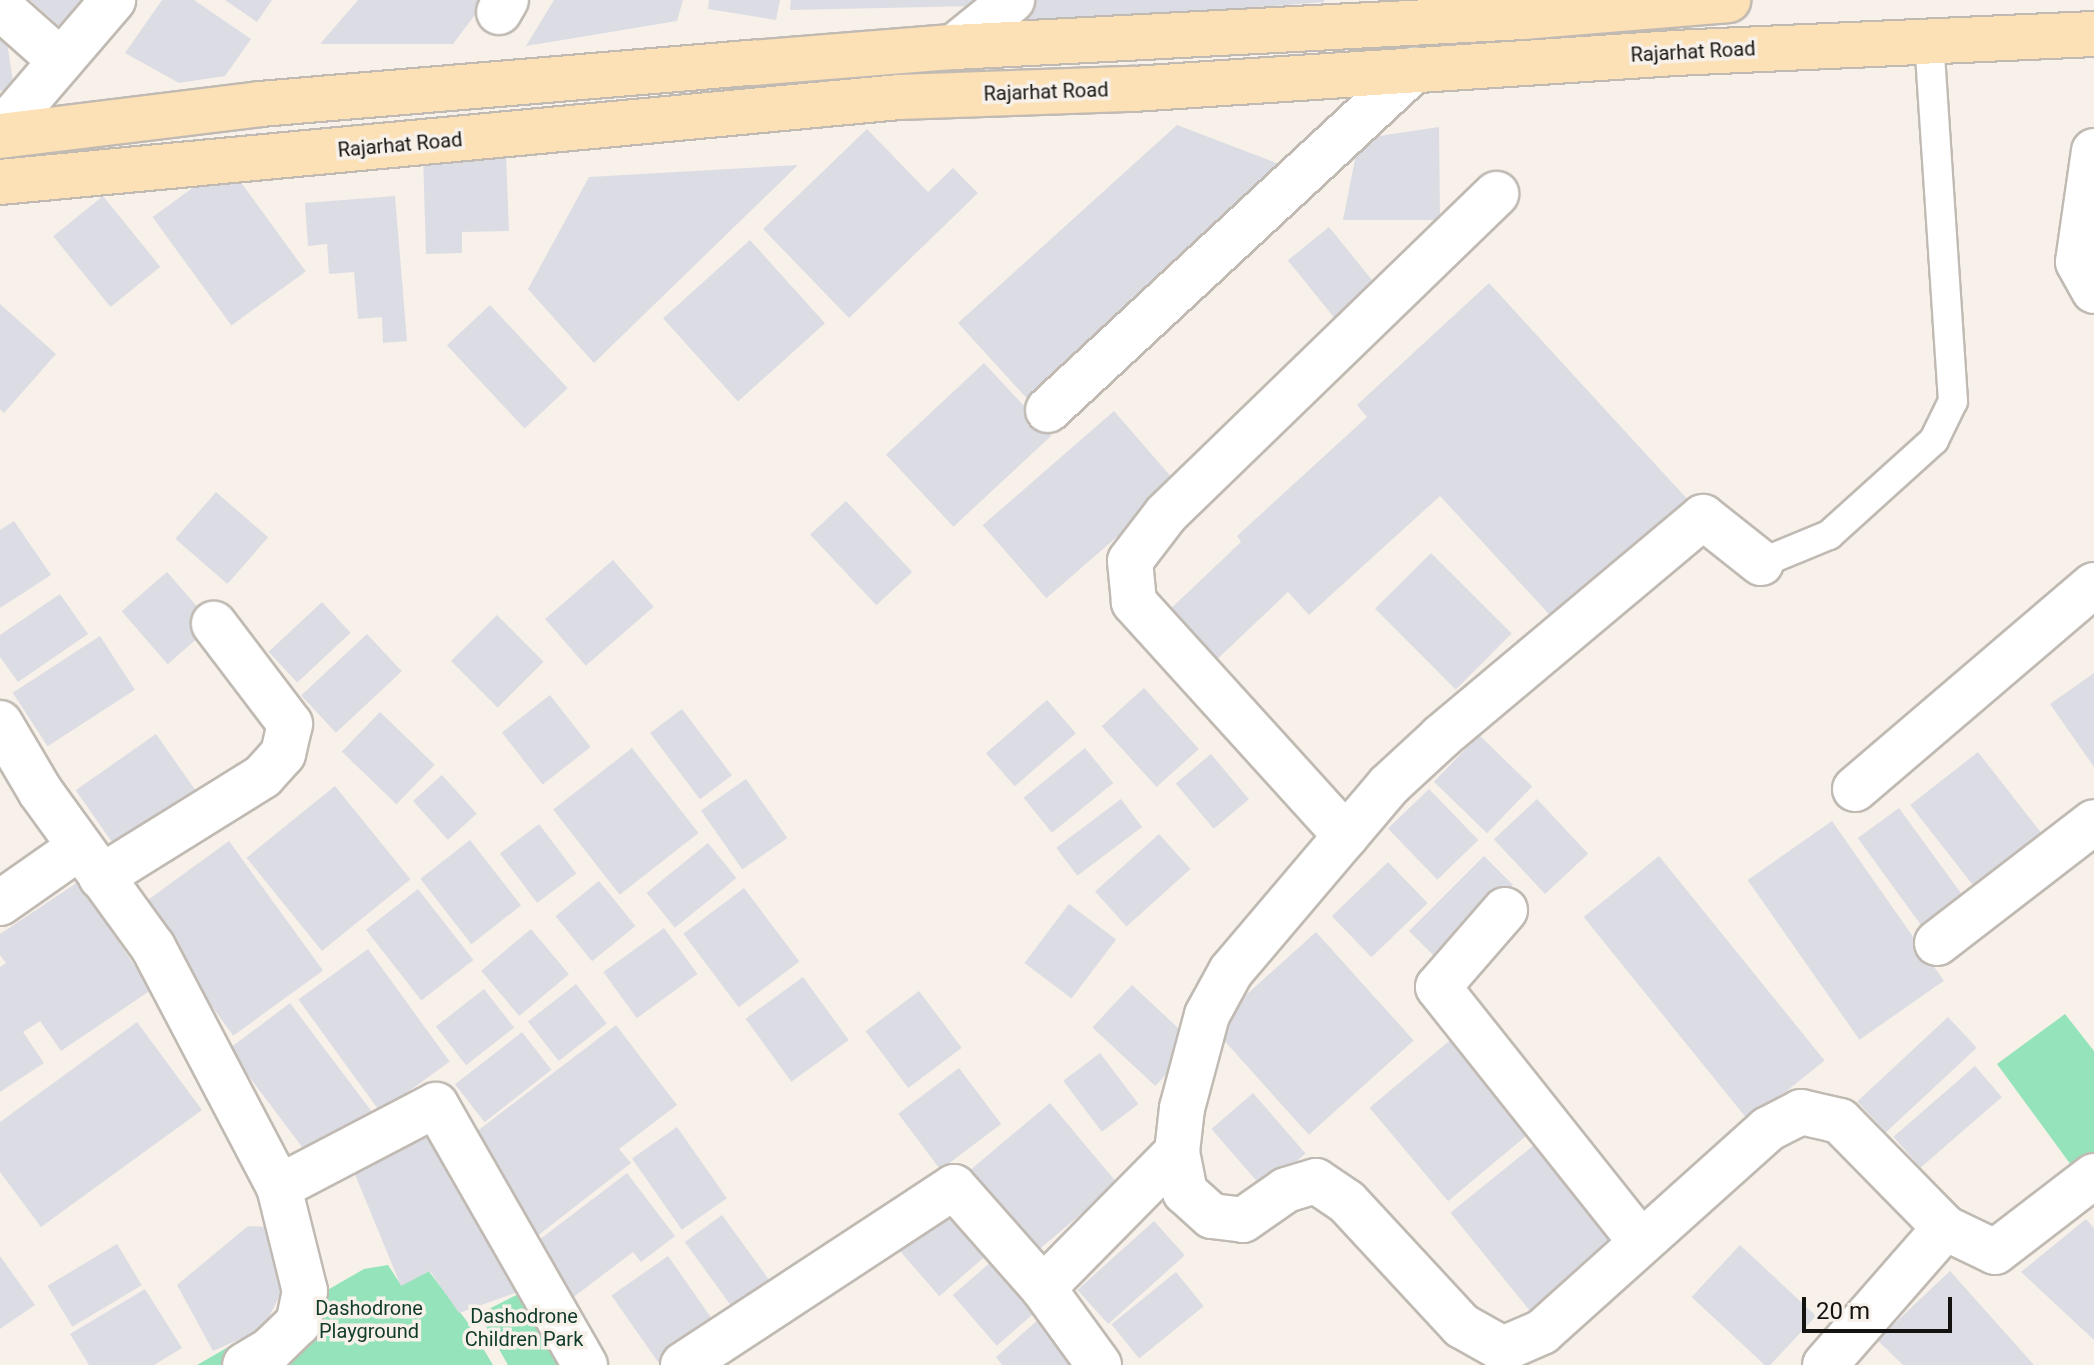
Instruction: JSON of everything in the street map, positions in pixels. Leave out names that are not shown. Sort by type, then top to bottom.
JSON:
[{"type":"main road","points":[[0,134],[260,104],[954,47],[1523,17],[1728,0]]},
{"type":"main road","name":"Rajarhat Road","points":[[0,182],[899,97],[1133,89],[1675,53],[2094,34]]},
{"type":"street","points":[[0,134],[113,0]]},
{"type":"street","points":[[954,47],[1012,0]]},
{"type":"street","points":[[0,7],[61,61]]},
{"type":"street","points":[[1048,410],[1414,70]]},
{"type":"street","points":[[2094,151],[2078,262],[2094,291]]},
{"type":"street","points":[[1346,836],[1134,602],[1130,561],[1166,514],[1496,194]]},
{"type":"street","points":[[1761,563],[1703,517],[1441,737],[1389,785],[1231,971],[1207,1015],[1182,1108],[1177,1152],[1185,1192],[1212,1216],[1243,1220],[1286,1190],[1316,1181],[1347,1202],[1462,1326],[1503,1349],[1542,1332],[1768,1129],[1801,1112],[1840,1121],[1945,1228],[1995,1252],[2094,1176]]},
{"type":"street","points":[[1855,789],[2094,585]]},
{"type":"street","points":[[0,903],[263,776],[283,754],[290,724],[214,624]]},
{"type":"street","points":[[0,723],[40,791],[153,947],[279,1187],[305,1291],[298,1323],[270,1350],[245,1365]]},
{"type":"street","points":[[1937,943],[2094,822]]},
{"type":"street","points":[[1505,910],[1438,987],[1641,1242]]},
{"type":"street","points":[[279,1187],[436,1105],[585,1365]]},
{"type":"street","points":[[1043,1288],[1177,1152]]},
{"type":"street","points":[[683,1365],[954,1187],[1043,1288],[1099,1365]]},
{"type":"street","points":[[1825,1365],[1945,1228]]},
{"type":"lane","points":[[1761,563],[1829,535],[1934,440],[1953,401],[1929,42]]},
{"type":"green space","points":[[2065,1014],[2094,1051],[2094,1152],[2074,1169],[1997,1064]]},
{"type":"green space","name":"Dashodrone Playground","points":[[418,1257],[466,1320],[493,1365],[197,1365],[364,1269],[388,1265],[401,1285]]},
{"type":"green space","name":"Dashodrone Children Park","points":[[536,1285],[584,1365],[508,1365],[479,1314]]},
{"type":"building","points":[[30,0],[107,0],[73,38]]},
{"type":"building","points":[[162,0],[194,0],[251,39],[225,76],[179,83],[125,53]]},
{"type":"building","points":[[225,0],[272,0],[257,22]]},
{"type":"building","points":[[358,0],[486,0],[453,44],[320,44]]},
{"type":"building","points":[[554,0],[683,0],[677,21],[526,46]]},
{"type":"building","points":[[709,0],[780,0],[776,20],[708,9]]},
{"type":"building","points":[[791,0],[977,0],[976,6],[790,10]]},
{"type":"building","points":[[1032,0],[1324,0],[1324,2],[991,28]]},
{"type":"building","points":[[0,15],[3,15],[14,89],[0,91]]},
{"type":"building","points":[[1177,125],[1290,168],[1032,404],[958,323]]},
{"type":"building","points":[[1439,127],[1440,220],[1343,220],[1359,139]]},
{"type":"building","points":[[867,129],[928,192],[953,168],[978,193],[849,318],[763,229]]},
{"type":"building","points":[[506,154],[509,231],[462,232],[462,253],[426,254],[423,156]]},
{"type":"building","points":[[227,163],[306,271],[231,325],[153,217]]},
{"type":"building","points":[[798,165],[594,363],[528,289],[589,177]]},
{"type":"building","points":[[103,196],[160,267],[111,307],[53,236]]},
{"type":"building","points":[[395,196],[407,341],[383,343],[382,317],[358,319],[354,272],[329,274],[327,244],[308,246],[305,203]]},
{"type":"building","points":[[1329,227],[1384,295],[1343,329],[1288,260]]},
{"type":"building","points":[[750,240],[825,323],[738,402],[663,318]]},
{"type":"building","points":[[1489,283],[1690,502],[1558,624],[1440,496],[1309,615],[1288,592],[1211,665],[1164,615],[1241,542],[1237,536],[1367,417],[1357,405]]},
{"type":"building","points":[[0,304],[56,354],[4,413],[0,409]]},
{"type":"building","points":[[490,305],[568,388],[525,429],[447,345]]},
{"type":"building","points":[[984,363],[1052,435],[954,527],[886,454]]},
{"type":"building","points":[[1114,411],[1178,484],[1046,598],[983,525]]},
{"type":"building","points":[[216,492],[268,537],[227,584],[175,539]]},
{"type":"building","points":[[846,501],[912,572],[876,605],[810,534]]},
{"type":"building","points":[[14,521],[51,575],[0,608],[0,530]]},
{"type":"building","points":[[1431,553],[1512,634],[1456,689],[1375,609]]},
{"type":"building","points":[[613,560],[654,607],[586,666],[545,619]]},
{"type":"building","points":[[167,572],[213,625],[168,664],[122,611]]},
{"type":"building","points":[[60,594],[88,634],[18,682],[0,657],[0,635]]},
{"type":"building","points":[[322,602],[351,633],[297,683],[269,652]]},
{"type":"building","points":[[497,615],[544,662],[498,708],[451,661]]},
{"type":"building","points":[[367,634],[402,671],[336,733],[301,695]]},
{"type":"building","points":[[100,636],[135,690],[48,746],[13,693]]},
{"type":"building","points":[[2094,673],[2094,767],[2050,704]]},
{"type":"building","points":[[1144,688],[1199,749],[1157,787],[1102,726]]},
{"type":"building","points":[[550,695],[591,747],[543,785],[502,733]]},
{"type":"building","points":[[1047,700],[1076,733],[1015,786],[986,753]]},
{"type":"building","points":[[682,709],[732,775],[700,799],[650,733]]},
{"type":"building","points":[[380,712],[435,765],[396,804],[342,752]]},
{"type":"building","points":[[156,734],[204,802],[123,858],[76,790]]},
{"type":"building","points":[[1479,735],[1532,786],[1487,833],[1434,782]]},
{"type":"building","points":[[632,748],[698,833],[620,895],[553,810]]},
{"type":"building","points":[[1085,748],[1113,783],[1052,833],[1024,798]]},
{"type":"building","points":[[1978,752],[2052,847],[1985,900],[1910,805]]},
{"type":"building","points":[[1211,754],[1249,799],[1214,829],[1176,784]]},
{"type":"building","points":[[442,775],[477,814],[448,840],[413,801]]},
{"type":"building","points":[[746,779],[787,838],[742,870],[701,811]]},
{"type":"building","points":[[335,786],[411,879],[322,951],[246,858]]},
{"type":"building","points":[[1429,789],[1478,840],[1437,880],[1388,829]]},
{"type":"building","points":[[1121,799],[1142,827],[1077,876],[1056,848]]},
{"type":"building","points":[[1537,799],[1588,854],[1545,894],[1494,839]]},
{"type":"building","points":[[1899,808],[1974,912],[1933,942],[1858,838]]},
{"type":"building","points":[[1832,821],[1944,981],[1859,1040],[1748,880]]},
{"type":"building","points":[[539,824],[576,874],[537,903],[500,853]]},
{"type":"building","points":[[1159,834],[1190,869],[1127,926],[1095,892]]},
{"type":"building","points":[[470,840],[521,905],[471,944],[420,879]]},
{"type":"building","points":[[229,841],[323,970],[233,1036],[139,906]]},
{"type":"building","points":[[708,843],[736,878],[675,928],[647,893]]},
{"type":"building","points":[[1484,856],[1513,885],[1438,960],[1409,931]]},
{"type":"building","points":[[1659,856],[1825,1060],[1749,1121],[1584,917]]},
{"type":"building","points":[[1388,862],[1428,903],[1371,957],[1332,916]]},
{"type":"building","points":[[599,881],[636,926],[592,961],[555,916]]},
{"type":"building","points":[[78,882],[151,990],[61,1051],[40,1021],[23,1032],[44,1063],[0,1092],[0,967],[6,963],[0,955],[0,934]]},
{"type":"building","points":[[744,888],[799,961],[739,1007],[683,934]]},
{"type":"building","points":[[418,889],[473,960],[421,1001],[366,930]]},
{"type":"building","points":[[1069,904],[1116,940],[1072,999],[1024,963]]},
{"type":"building","points":[[664,928],[698,974],[637,1018],[603,972]]},
{"type":"building","points":[[531,929],[569,974],[519,1016],[481,971]]},
{"type":"building","points":[[1316,932],[1414,1040],[1309,1135],[1211,1026]]},
{"type":"building","points":[[368,949],[450,1061],[380,1112],[298,1000]]},
{"type":"building","points":[[803,977],[849,1040],[791,1082],[746,1019]]},
{"type":"building","points":[[576,984],[607,1023],[559,1061],[528,1022]]},
{"type":"building","points":[[1132,985],[1195,1044],[1155,1086],[1092,1027]]},
{"type":"building","points":[[484,989],[514,1028],[466,1065],[436,1027]]},
{"type":"building","points":[[919,991],[962,1048],[908,1088],[865,1031]]},
{"type":"building","points":[[290,1003],[372,1112],[311,1159],[229,1049]]},
{"type":"building","points":[[1948,1017],[1977,1048],[1886,1132],[1857,1102]]},
{"type":"building","points":[[137,1022],[202,1110],[41,1227],[0,1172],[0,1122]]},
{"type":"building","points":[[616,1025],[677,1105],[619,1149],[631,1163],[536,1237],[463,1142]]},
{"type":"building","points":[[522,1032],[552,1070],[485,1122],[455,1084]]},
{"type":"building","points":[[1460,1032],[1538,1125],[1448,1201],[1370,1108]]},
{"type":"building","points":[[1100,1053],[1139,1104],[1102,1132],[1063,1081]]},
{"type":"building","points":[[1975,1066],[2002,1097],[1920,1168],[1893,1137]]},
{"type":"building","points":[[959,1068],[1001,1124],[940,1170],[898,1114]]},
{"type":"building","points":[[1253,1093],[1305,1153],[1264,1189],[1211,1129]]},
{"type":"building","points":[[1050,1103],[1117,1183],[1037,1251],[970,1170]]},
{"type":"building","points":[[440,1126],[526,1289],[459,1313],[430,1271],[401,1286],[354,1172]]},
{"type":"building","points":[[677,1127],[727,1198],[682,1230],[632,1159]]},
{"type":"building","points":[[1539,1141],[1621,1243],[1533,1315],[1450,1213]]},
{"type":"building","points":[[627,1173],[675,1236],[641,1262],[633,1252],[567,1302],[527,1249]]},
{"type":"building","points":[[947,1206],[988,1254],[939,1296],[898,1249]]},
{"type":"building","points":[[722,1215],[778,1293],[741,1320],[685,1242]]},
{"type":"building","points":[[2086,1219],[2094,1228],[2094,1340],[2021,1272]]},
{"type":"building","points":[[1154,1221],[1185,1255],[1108,1324],[1077,1290]]},
{"type":"building","points":[[248,1226],[268,1227],[284,1287],[263,1329],[213,1351],[177,1285]]},
{"type":"building","points":[[117,1244],[142,1285],[72,1327],[48,1286]]},
{"type":"building","points":[[1740,1245],[1816,1316],[1770,1365],[1765,1365],[1692,1297]]},
{"type":"building","points":[[0,1256],[35,1305],[0,1329]]},
{"type":"building","points":[[668,1256],[715,1323],[659,1363],[611,1296]]},
{"type":"building","points":[[992,1261],[1036,1312],[997,1346],[953,1295]]},
{"type":"building","points":[[1950,1271],[2034,1365],[1903,1365],[1877,1340]]},
{"type":"building","points":[[1176,1272],[1204,1306],[1139,1358],[1111,1324]]},
{"type":"building","points":[[145,1289],[182,1348],[154,1365],[89,1365],[70,1334]]},
{"type":"building","points":[[1039,1319],[1077,1360],[1071,1365],[1002,1365],[996,1357]]}]
